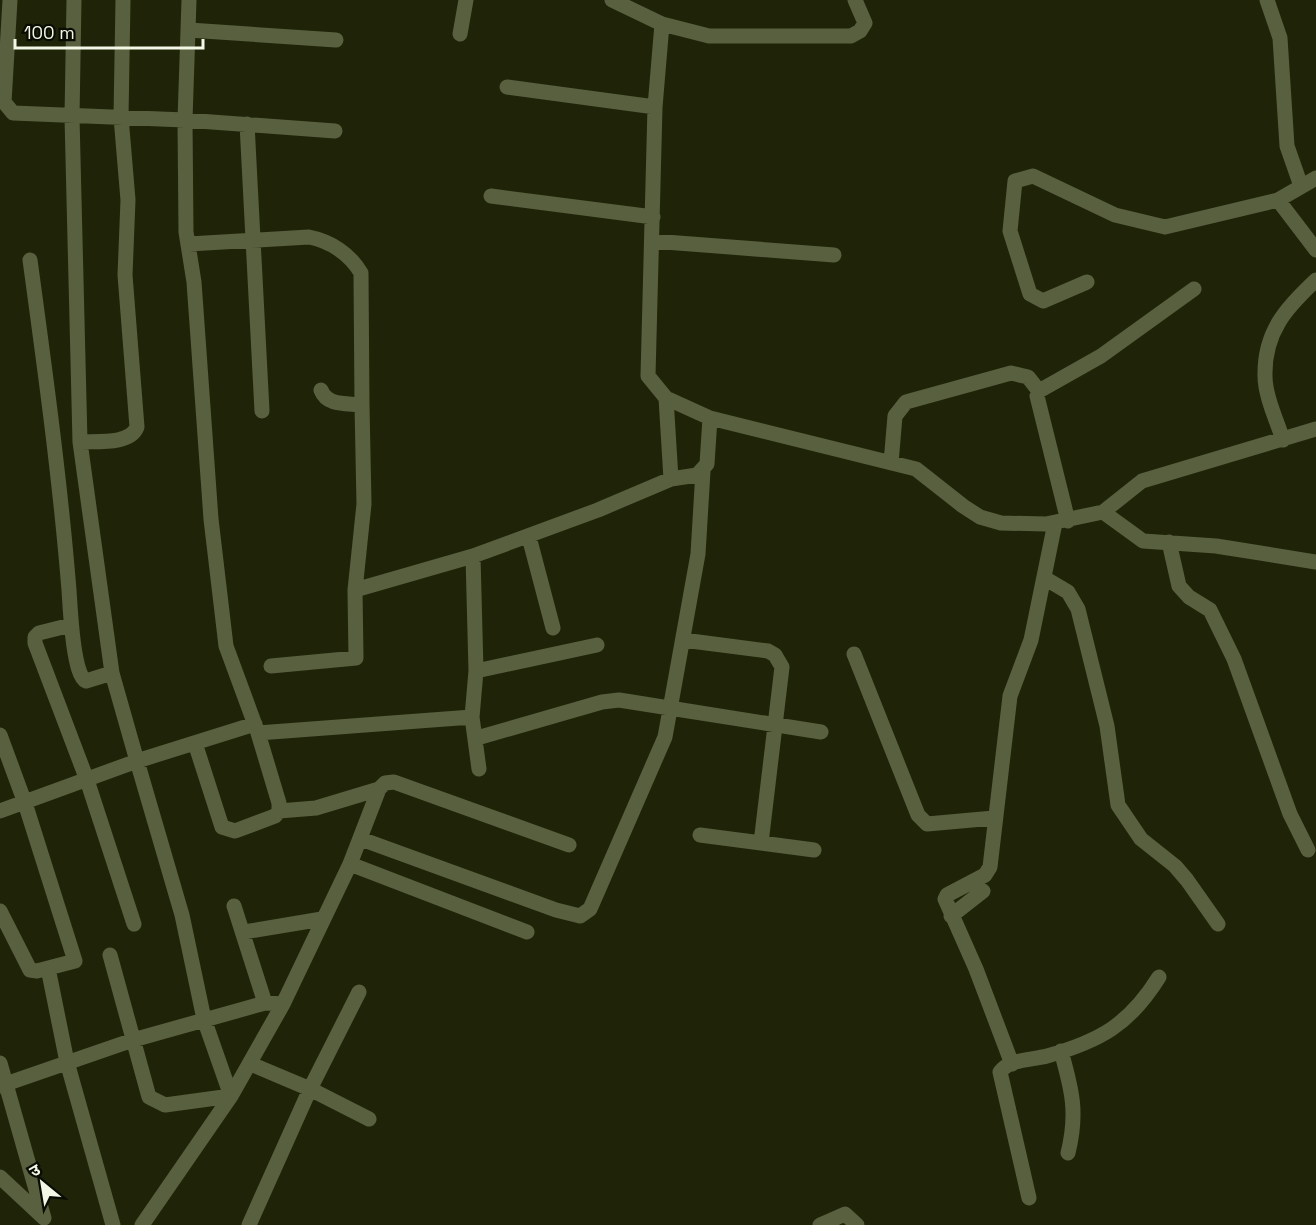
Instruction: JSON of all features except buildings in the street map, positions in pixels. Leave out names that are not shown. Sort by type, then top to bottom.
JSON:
[{"type":"street","points":[[10,0],[5,106],[12,113],[185,120],[335,131]]},
{"type":"street","points":[[74,0],[72,117],[80,442],[112,673],[182,915],[204,1019],[231,1096]]},
{"type":"street","points":[[80,442],[126,439],[135,434],[137,427],[125,275],[128,200],[122,117],[123,0]]},
{"type":"street","points":[[189,0],[185,120],[189,244],[194,282],[211,519],[226,646],[256,728],[279,803],[279,811],[275,816],[235,831],[222,828],[195,743]]},
{"type":"street","points":[[460,34],[466,0]]},
{"type":"street","points":[[612,0],[640,6],[662,24],[709,36],[851,36],[860,31],[865,23],[855,0]]},
{"type":"street","points":[[1268,0],[1280,38],[1287,146],[1301,186]]},
{"type":"street","points":[[662,24],[655,107],[648,376],[666,399],[710,418],[916,469],[929,482],[980,517],[1001,523],[1062,522],[1103,512],[1142,481],[1316,429]]},
{"type":"street","points":[[189,30],[336,40]]},
{"type":"street","points":[[507,87],[655,107]]},
{"type":"street","points":[[247,124],[262,411]]},
{"type":"street","points":[[1087,282],[1043,301],[1030,294],[1010,231],[1016,181],[1032,176],[1115,215],[1165,227],[1278,200],[1316,178]]},
{"type":"street","points":[[491,196],[653,217]]},
{"type":"street","points":[[1278,200],[1316,250]]},
{"type":"street","points":[[189,244],[315,238],[346,254],[355,262],[360,273],[364,504],[355,590],[356,658],[271,666]]},
{"type":"street","points":[[652,241],[834,255]]},
{"type":"street","points":[[30,260],[60,478],[71,625],[82,679],[86,681],[112,673]]},
{"type":"street","points":[[1283,440],[1264,376],[1270,345],[1276,322],[1316,280]]},
{"type":"street","points":[[1012,1064],[976,969],[946,904],[948,895],[989,882],[994,818],[1010,696],[1031,640],[1062,522],[1037,396],[1039,391],[1101,356],[1194,289]]},
{"type":"street","points":[[891,463],[896,416],[906,402],[1011,373],[1028,377],[1039,391]]},
{"type":"street","points":[[321,390],[324,398],[331,402],[362,405]]},
{"type":"street","points":[[666,399],[671,479]]},
{"type":"street","points":[[361,839],[556,910],[580,916],[590,909],[657,758],[671,706],[698,554],[703,471],[707,464],[710,418]]},
{"type":"street","points":[[355,590],[529,537],[671,479],[697,475],[703,471]]},
{"type":"street","points":[[1103,512],[1136,537],[1216,546],[1316,562]]},
{"type":"street","points":[[529,537],[553,628]]},
{"type":"street","points":[[1169,542],[1179,586],[1189,597],[1203,603],[1210,610],[1234,659],[1290,814],[1308,850]]},
{"type":"street","points":[[472,556],[476,671],[472,717],[477,738],[479,769]]},
{"type":"street","points":[[1046,579],[1068,592],[1078,609],[1107,726],[1115,792],[1121,811],[1141,839],[1175,866],[1218,924]]},
{"type":"street","points":[[71,625],[39,633],[35,637],[35,643],[87,780],[134,924]]},
{"type":"street","points":[[683,640],[768,651],[775,655],[782,667],[761,843]]},
{"type":"street","points":[[476,671],[597,645]]},
{"type":"street","points":[[854,654],[918,815],[923,821],[933,823],[965,818],[994,818]]},
{"type":"street","points":[[477,738],[602,702],[619,700],[671,706],[821,732]]},
{"type":"street","points":[[0,811],[137,761],[195,743],[256,728],[472,717]]},
{"type":"street","points":[[0,735],[25,803],[75,954],[75,961],[71,964],[37,971],[26,965],[0,911]]},
{"type":"street","points":[[142,1225],[231,1096],[250,1064],[350,864],[379,789],[385,783],[394,782],[569,845]]},
{"type":"street","points":[[279,811],[316,808],[379,789]]},
{"type":"street","points":[[700,835],[814,850]]},
{"type":"street","points":[[350,864],[527,932]]},
{"type":"street","points":[[234,906],[265,1003]]},
{"type":"street","points":[[244,932],[322,920]]},
{"type":"street","points":[[110,955],[149,1097],[165,1105],[231,1096]]},
{"type":"street","points":[[48,968],[67,1062],[113,1225]]},
{"type":"street","points":[[1029,1198],[999,1078],[1004,1067],[1061,1052],[1098,1038],[1117,1027],[1144,1002],[1159,978]]},
{"type":"street","points":[[249,1225],[310,1089],[359,992]]},
{"type":"street","points":[[3,1084],[133,1040],[204,1019],[265,1003],[282,1004]]},
{"type":"street","points":[[1061,1052],[1075,1109],[1068,1153]]},
{"type":"street","points":[[0,1063],[3,1084],[48,1222]]},
{"type":"street","points":[[250,1064],[310,1089],[369,1119]]},
{"type":"street","points":[[0,1177],[48,1222]]},
{"type":"street","points":[[820,1225],[845,1214],[856,1225]]}]
